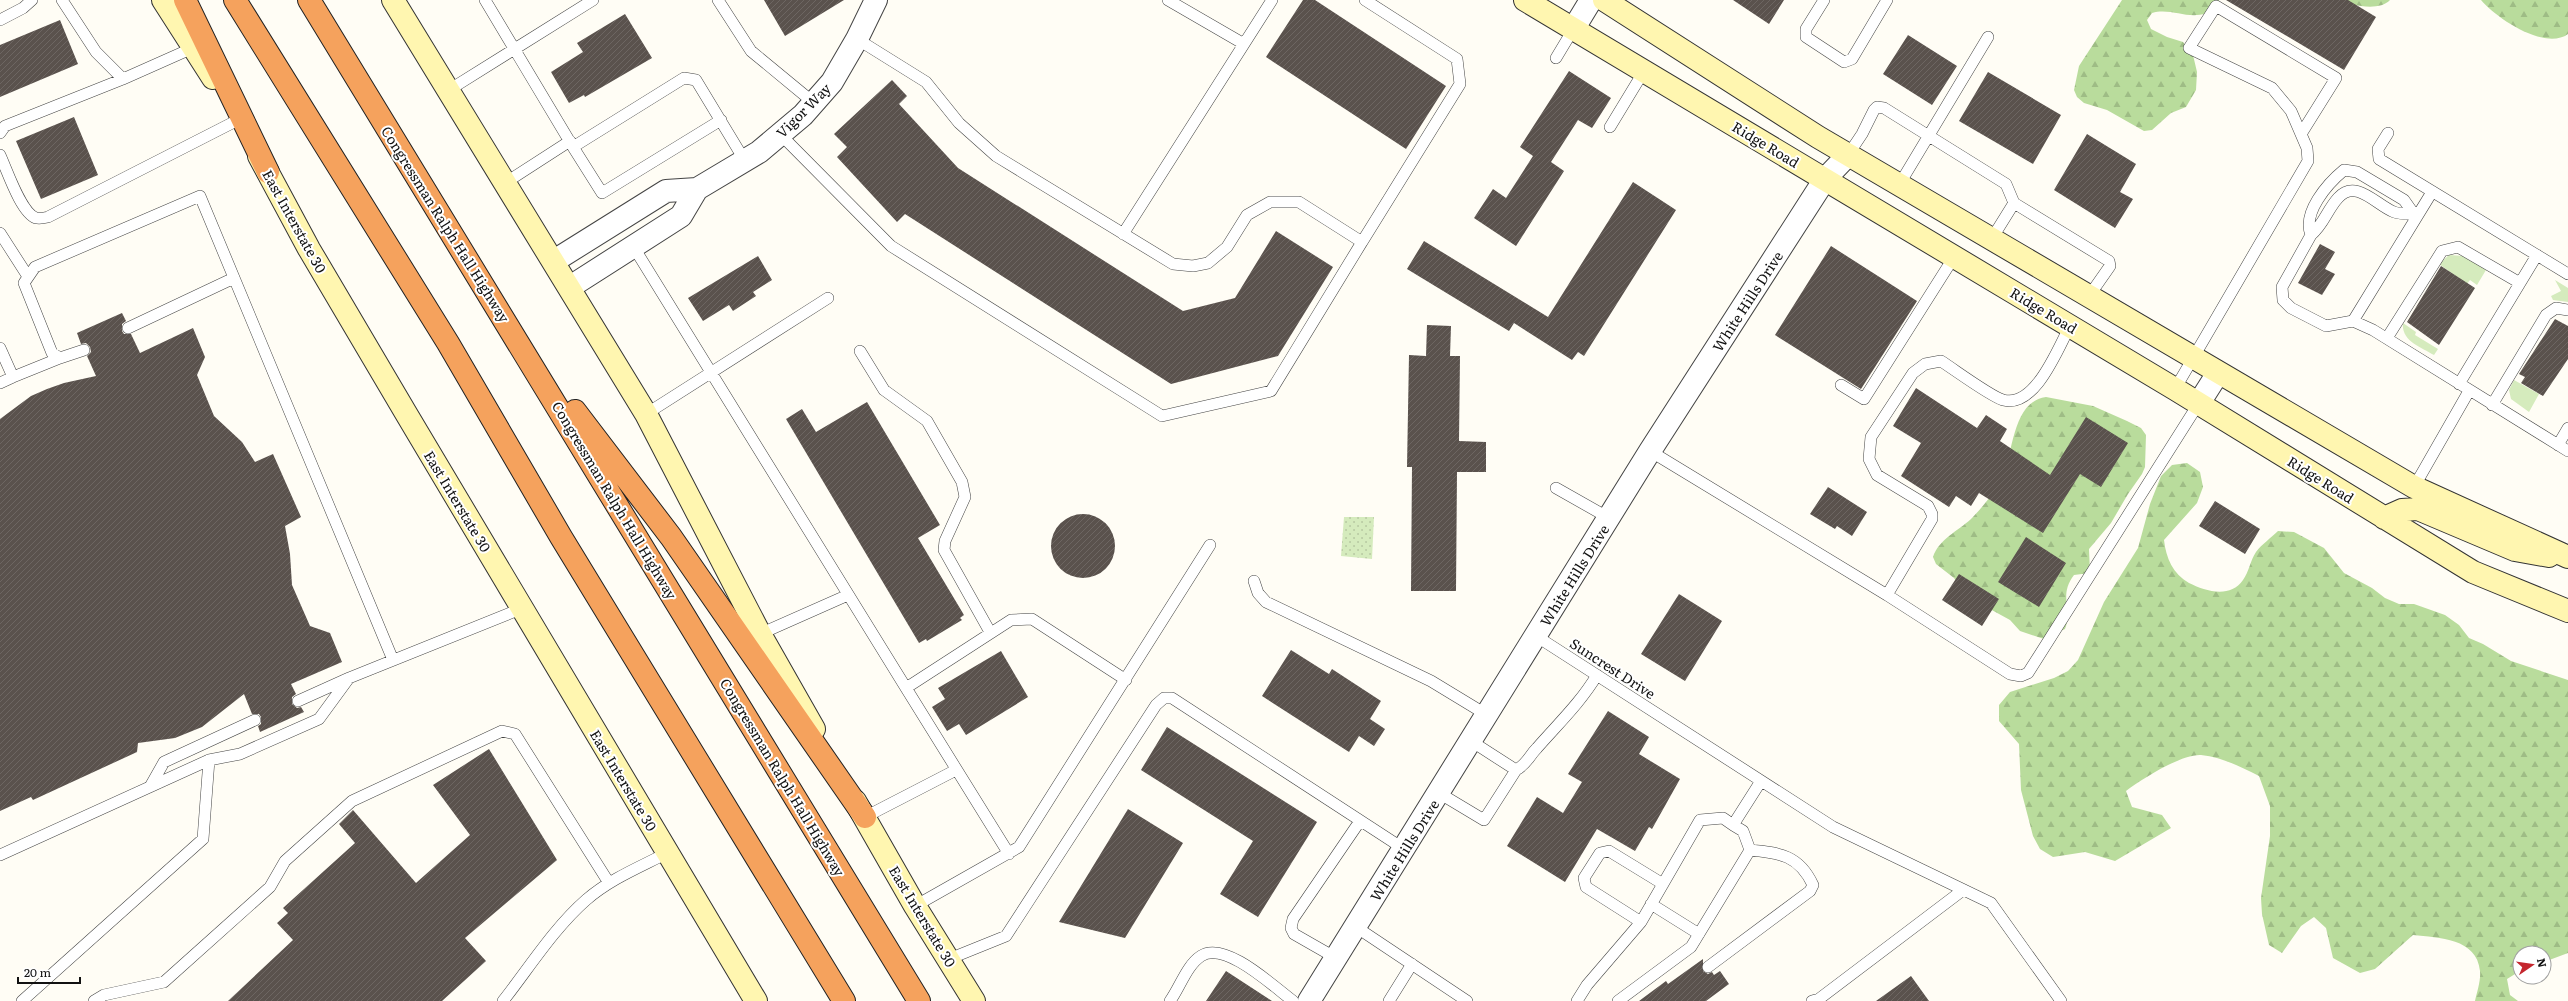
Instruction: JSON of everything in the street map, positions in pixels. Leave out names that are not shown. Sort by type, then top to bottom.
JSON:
[{"type":"highway","points":[[185,0],[268,172]]},
{"type":"highway","points":[[235,0],[448,343],[565,544],[844,1001]]},
{"type":"highway","name":"Congressman Ralph Hall Highway","points":[[309,0],[919,1001]]},
{"type":"highway","points":[[503,317],[670,537],[864,817]]},
{"type":"main road","name":"East Interstate 30","points":[[163,0],[195,47],[268,172],[317,262],[756,1001]]},
{"type":"main road","name":"East Interstate 30","points":[[394,0],[646,414],[760,634],[915,906],[974,1001]]},
{"type":"main road","name":"Ridge Road","points":[[1525,0],[2199,403],[2473,572],[2568,611]]},
{"type":"main road","points":[[1604,0],[1848,155],[2414,487],[2568,557]]},
{"type":"main road","points":[[2384,518],[2402,510],[2418,509],[2515,550],[2535,555],[2568,557]]},
{"type":"street","name":"Vigor Way","points":[[554,261],[666,191],[697,189],[745,160],[780,134],[814,103],[832,82],[857,39],[876,0]]},
{"type":"street","points":[[1574,28],[1591,0]]},
{"type":"street","name":"White Hills Drive","points":[[1309,1001],[1650,451],[1825,179],[1848,155]]},
{"type":"street","name":"Vigor Way","points":[[570,287],[681,216],[697,189]]},
{"type":"street","points":[[2199,403],[2218,373]]},
{"type":"lane","points":[[0,20],[23,8],[32,0]]},
{"type":"lane","points":[[62,0],[96,52],[123,79]]},
{"type":"lane","points":[[485,0],[602,193],[721,120]]},
{"type":"lane","points":[[449,90],[593,0]]},
{"type":"lane","points":[[718,0],[751,51],[814,103]]},
{"type":"lane","points":[[1168,0],[1244,44]]},
{"type":"lane","points":[[1123,234],[1272,0]]},
{"type":"lane","points":[[780,134],[891,246],[1162,416],[1271,391],[1460,84],[1457,59],[1365,0]]},
{"type":"lane","points":[[1824,0],[1806,29],[1806,37],[1840,61],[1848,62],[1887,0]]},
{"type":"lane","points":[[2174,389],[2308,161],[2307,148],[2291,111],[2272,88],[2190,48],[2216,6],[2336,78],[2301,134]]},
{"type":"lane","points":[[1556,58],[1574,28]]},
{"type":"lane","points":[[1899,185],[1988,37]]},
{"type":"lane","points":[[857,39],[926,82],[959,123],[996,156],[1172,264],[1193,266],[1208,263],[1227,247],[1247,215],[1270,202],[1299,202],[1362,242]]},
{"type":"lane","points":[[0,133],[5,126],[123,79],[195,47]]},
{"type":"lane","points":[[1610,127],[1644,71]]},
{"type":"lane","points":[[505,183],[684,78],[696,80],[745,160]]},
{"type":"lane","points":[[1848,155],[1877,108],[1884,108],[1928,137],[2006,184],[2014,203],[2109,261],[2110,266],[2089,296]]},
{"type":"lane","points":[[0,155],[24,208],[34,217],[40,219],[48,217],[238,120]]},
{"type":"lane","points":[[2388,132],[2378,149],[2379,159],[2568,274]]},
{"type":"lane","points":[[2311,235],[2308,227],[2309,217],[2331,181],[2344,170],[2357,172],[2404,200],[2414,216]]},
{"type":"lane","points":[[2414,216],[2395,212],[2358,190],[2349,190],[2338,198],[2322,225],[2311,235],[2282,288],[2283,300],[2291,308],[2326,326],[2353,321],[2387,338],[2469,391],[2568,451]]},
{"type":"lane","points":[[2353,321],[2414,216],[2432,192]]},
{"type":"lane","points":[[60,358],[52,353],[24,283],[27,275],[35,267],[200,196],[393,660]]},
{"type":"lane","points":[[1992,240],[2014,203]]},
{"type":"lane","points":[[0,233],[27,275]]},
{"type":"lane","points":[[633,246],[1009,854]]},
{"type":"lane","points":[[2387,338],[2442,251],[2452,247],[2458,247],[2520,283]]},
{"type":"lane","points":[[2459,384],[2537,255]]},
{"type":"lane","points":[[1840,385],[1864,399],[1954,257]]},
{"type":"lane","points":[[128,328],[234,278]]},
{"type":"lane","points":[[646,414],[828,298]]},
{"type":"lane","points":[[2492,405],[2546,315],[2556,308],[2568,310]]},
{"type":"lane","points":[[1887,595],[1932,519],[1932,514],[1928,506],[1877,475],[1869,460],[1871,437],[1913,372],[1925,364],[1941,362],[2003,400],[2023,397],[2038,384],[2070,326]]},
{"type":"lane","points":[[0,348],[13,377]]},
{"type":"lane","points":[[0,383],[60,358],[84,350]]},
{"type":"lane","points":[[860,351],[884,390],[927,421],[962,482],[965,497],[945,541],[944,550],[990,632]]},
{"type":"lane","points":[[2414,487],[2469,391]]},
{"type":"lane","points":[[1650,451],[1887,595],[2010,674],[2021,676],[2028,673],[2199,403]]},
{"type":"lane","points":[[2558,445],[2568,428]]},
{"type":"lane","points":[[1556,488],[1609,518]]},
{"type":"lane","points":[[915,906],[1019,847],[1210,545]]},
{"type":"lane","points":[[1254,581],[1258,593],[1266,602],[1431,680],[1487,715]]},
{"type":"lane","points":[[760,634],[848,595]]},
{"type":"lane","points":[[298,701],[349,678],[522,608]]},
{"type":"lane","points":[[906,688],[1010,620],[1032,619],[1126,680]]},
{"type":"lane","name":"Suncrest Drive","points":[[1536,636],[1833,827],[1991,904],[2061,1001]]},
{"type":"lane","points":[[1439,793],[1484,820],[1516,770],[1525,765],[1533,752],[1585,694],[1597,675]]},
{"type":"lane","points":[[0,855],[150,785],[209,760],[240,754],[319,719],[349,678]]},
{"type":"lane","points":[[949,959],[1006,936],[1156,706],[1164,698],[1172,698],[1404,849]]},
{"type":"lane","points":[[150,785],[164,762],[255,720]]},
{"type":"lane","points":[[94,1001],[104,995],[164,982],[270,887],[285,861],[352,801],[502,731],[515,734],[609,883]]},
{"type":"lane","points":[[1471,741],[1516,770]]},
{"type":"lane","points":[[22,1001],[203,839],[209,760]]},
{"type":"lane","points":[[864,817],[956,770]]},
{"type":"lane","points":[[1733,825],[1761,781]]},
{"type":"lane","points":[[1577,1001],[1587,985],[1641,922],[1700,820],[1723,818],[1743,831],[1750,850]]},
{"type":"lane","points":[[1336,958],[1294,934],[1291,928],[1293,919],[1360,821]]},
{"type":"lane","points":[[1618,1001],[1691,947],[1750,850]]},
{"type":"lane","points":[[1708,967],[1810,891],[1813,885],[1808,874],[1790,857],[1779,853],[1750,850]]},
{"type":"lane","points":[[1641,922],[1586,887],[1584,878],[1600,853],[1609,851],[1663,884]]},
{"type":"lane","points":[[503,1001],[567,920],[586,900],[609,883],[667,852]]},
{"type":"lane","points":[[1812,1001],[1819,999],[1963,890]]},
{"type":"lane","points":[[1651,904],[1699,934]]},
{"type":"lane","points":[[1356,927],[1467,1001]]},
{"type":"lane","points":[[1170,1001],[1193,965],[1202,955],[1214,953],[1234,957],[1293,1001]]},
{"type":"lane","points":[[1389,1001],[1412,964]]},
{"type":"green space","points":[[2122,0],[2219,0],[2218,6],[2201,15],[2160,12],[2152,13],[2147,20],[2151,29],[2167,37],[2183,42],[2193,55],[2197,72],[2196,90],[2186,107],[2171,113],[2152,130],[2144,131],[2107,110],[2084,103],[2077,97],[2074,90],[2079,66]]},
{"type":"green space","points":[[2336,0],[2390,0],[2385,4],[2372,7],[2349,4]]},
{"type":"green space","points":[[2481,0],[2568,0],[2568,34],[2558,38],[2547,38],[2534,35],[2509,23]]},
{"type":"green space","points":[[2449,255],[2464,256],[2486,270],[2477,285],[2470,280],[2467,284],[2439,264]]},
{"type":"green space","points":[[2555,280],[2568,288],[2568,302],[2553,300],[2551,296],[2561,291]]},
{"type":"green space","points":[[2403,323],[2416,332],[2415,335],[2438,349],[2434,355],[2413,343],[2409,339],[2403,329]]},
{"type":"green space","points":[[2514,380],[2539,394],[2529,412],[2511,399],[2509,390]]},
{"type":"green space","points":[[2046,397],[2093,406],[2141,428],[2146,435],[2145,467],[2142,474],[2111,523],[2089,549],[2090,573],[2074,575],[2069,583],[2066,596],[2068,615],[2065,629],[2044,639],[2020,631],[2010,620],[1968,597],[1954,578],[1936,564],[1933,557],[1944,540],[1971,519],[1991,495],[2001,480],[2015,431],[2020,419],[2026,409],[2035,401]]},
{"type":"green space","points":[[2187,463],[2200,472],[2203,487],[2197,503],[2164,540],[2166,553],[2171,565],[2183,579],[2189,583],[2210,591],[2217,592],[2231,590],[2238,586],[2247,574],[2254,555],[2258,549],[2278,531],[2294,532],[2324,548],[2344,573],[2372,588],[2385,598],[2399,604],[2414,604],[2445,615],[2459,625],[2469,638],[2483,644],[2511,661],[2568,680],[2568,953],[2552,959],[2552,945],[2512,945],[2512,976],[2507,979],[2510,995],[2518,1001],[2475,1001],[2480,975],[2477,960],[2472,952],[2464,946],[2445,939],[2413,935],[2375,969],[2360,973],[2333,958],[2326,928],[2314,917],[2301,926],[2282,953],[2269,945],[2262,914],[2261,898],[2270,836],[2270,806],[2259,776],[2224,760],[2201,755],[2183,759],[2151,774],[2126,791],[2132,807],[2162,815],[2171,828],[2115,861],[2085,852],[2053,857],[2040,849],[2033,836],[2021,790],[2019,744],[1999,721],[1999,705],[2010,692],[2054,678],[2068,671],[2078,660],[2104,602],[2138,548],[2150,504],[2161,476],[2172,465]]},
{"type":"green space","points":[[1344,517],[1374,517],[1372,559],[1341,556]]},
{"type":"building","points":[[764,0],[844,0],[785,36]]},
{"type":"building","points":[[1303,0],[1315,0],[1446,86],[1406,149],[1266,57]]},
{"type":"building","points":[[1733,0],[1784,0],[1769,24]]},
{"type":"building","points":[[2226,0],[2348,0],[2376,17],[2344,70]]},
{"type":"building","points":[[625,14],[652,58],[585,97],[584,95],[569,103],[551,72],[583,52],[577,43]]},
{"type":"building","points":[[60,20],[78,64],[0,97],[0,45]]},
{"type":"building","points":[[1908,35],[1957,66],[1932,105],[1883,74]]},
{"type":"building","points":[[1569,71],[1611,98],[1592,128],[1578,120],[1551,162],[1564,171],[1516,246],[1474,218],[1493,189],[1506,198],[1533,156],[1520,147]]},
{"type":"building","points":[[1988,72],[2061,115],[2033,164],[1959,121]]},
{"type":"building","points":[[892,80],[907,96],[899,104],[958,168],[1183,311],[1235,298],[1276,231],[1333,267],[1278,356],[1171,384],[905,214],[897,222],[837,157],[847,147],[834,134]]},
{"type":"building","points":[[74,117],[98,175],[41,199],[16,141]]},
{"type":"building","points":[[2087,134],[2136,164],[2120,192],[2133,199],[2115,228],[2054,190]]},
{"type":"building","points":[[1633,182],[1676,210],[1584,356],[1578,352],[1572,360],[1514,323],[1509,331],[1407,269],[1424,241],[1548,317]]},
{"type":"building","points":[[2320,244],[2335,252],[2325,269],[2335,274],[2322,295],[2298,283]]},
{"type":"building","points":[[1831,246],[1917,301],[1861,389],[1775,335]]},
{"type":"building","points":[[758,256],[772,280],[753,292],[756,296],[733,311],[729,305],[703,321],[688,298]]},
{"type":"building","points":[[2441,266],[2475,288],[2439,345],[2407,322]]},
{"type":"building","points":[[122,313],[126,321],[122,324],[122,331],[124,334],[131,334],[140,353],[193,328],[205,357],[197,375],[214,416],[242,442],[255,462],[273,454],[301,517],[285,526],[290,554],[292,585],[310,626],[330,633],[342,662],[291,684],[296,694],[292,697],[292,704],[297,708],[301,707],[304,712],[260,732],[258,726],[261,724],[261,717],[259,714],[252,714],[244,694],[202,727],[175,738],[138,743],[137,752],[33,800],[31,797],[0,811],[0,419],[31,396],[64,383],[96,376],[87,356],[91,352],[90,347],[86,343],[81,344],[77,333]]},
{"type":"building","points":[[2555,319],[2568,326],[2568,359],[2543,396],[2521,383],[2525,377],[2519,374]]},
{"type":"building","points":[[1427,325],[1451,326],[1450,356],[1460,356],[1459,441],[1486,442],[1486,472],[1457,472],[1456,591],[1411,591],[1412,467],[1407,467],[1409,355],[1426,356]]},
{"type":"building","points":[[1916,388],[1977,428],[1986,415],[2007,429],[2000,441],[2050,475],[2086,417],[2128,443],[2101,487],[2080,474],[2043,533],[1979,493],[1971,506],[1956,496],[1949,507],[1901,476],[1921,443],[1893,426]]},
{"type":"building","points":[[867,402],[940,525],[918,538],[964,615],[960,618],[962,620],[927,641],[926,639],[919,643],[786,419],[802,409],[816,432]]},
{"type":"building","points":[[1828,487],[1867,512],[1852,536],[1837,526],[1835,529],[1810,514]]},
{"type":"building","points":[[2215,501],[2260,529],[2245,554],[2199,526]]},
{"type":"building","points":[[1077,514],[1089,514],[1106,523],[1113,534],[1115,546],[1113,558],[1106,569],[1089,578],[1077,578],[1065,573],[1056,564],[1051,552],[1051,540],[1056,528],[1065,519]]},
{"type":"building","points":[[2026,537],[2066,563],[2039,607],[1998,582]]},
{"type":"building","points":[[1959,574],[1999,599],[1982,626],[1942,600]]},
{"type":"building","points":[[1679,594],[1722,621],[1685,681],[1641,654]]},
{"type":"building","points":[[1291,650],[1329,674],[1332,669],[1381,701],[1370,719],[1385,729],[1374,746],[1359,736],[1349,752],[1262,696]]},
{"type":"building","points":[[1001,651],[1028,697],[966,735],[959,724],[947,731],[932,707],[945,699],[938,688]]},
{"type":"building","points":[[1608,711],[1649,737],[1639,754],[1680,779],[1652,829],[1649,827],[1635,851],[1597,829],[1565,882],[1507,846],[1537,797],[1563,813],[1582,782],[1568,774]]},
{"type":"building","points":[[1167,727],[1317,822],[1258,917],[1220,894],[1253,841],[1141,770]]},
{"type":"building","points":[[489,749],[557,860],[465,938],[486,961],[442,1001],[228,1001],[293,940],[277,923],[288,913],[283,908],[355,843],[339,824],[353,810],[416,883],[470,835],[433,785]]},
{"type":"building","points":[[1128,809],[1183,843],[1125,938],[1059,922]]},
{"type":"building","points":[[1703,959],[1703,971],[1708,974],[1712,972],[1714,975],[1720,971],[1729,984],[1706,1001],[1639,1001],[1666,981],[1668,984]]},
{"type":"building","points":[[1226,971],[1272,1001],[1206,1001]]},
{"type":"building","points":[[1911,976],[1929,1001],[1876,1001]]}]
